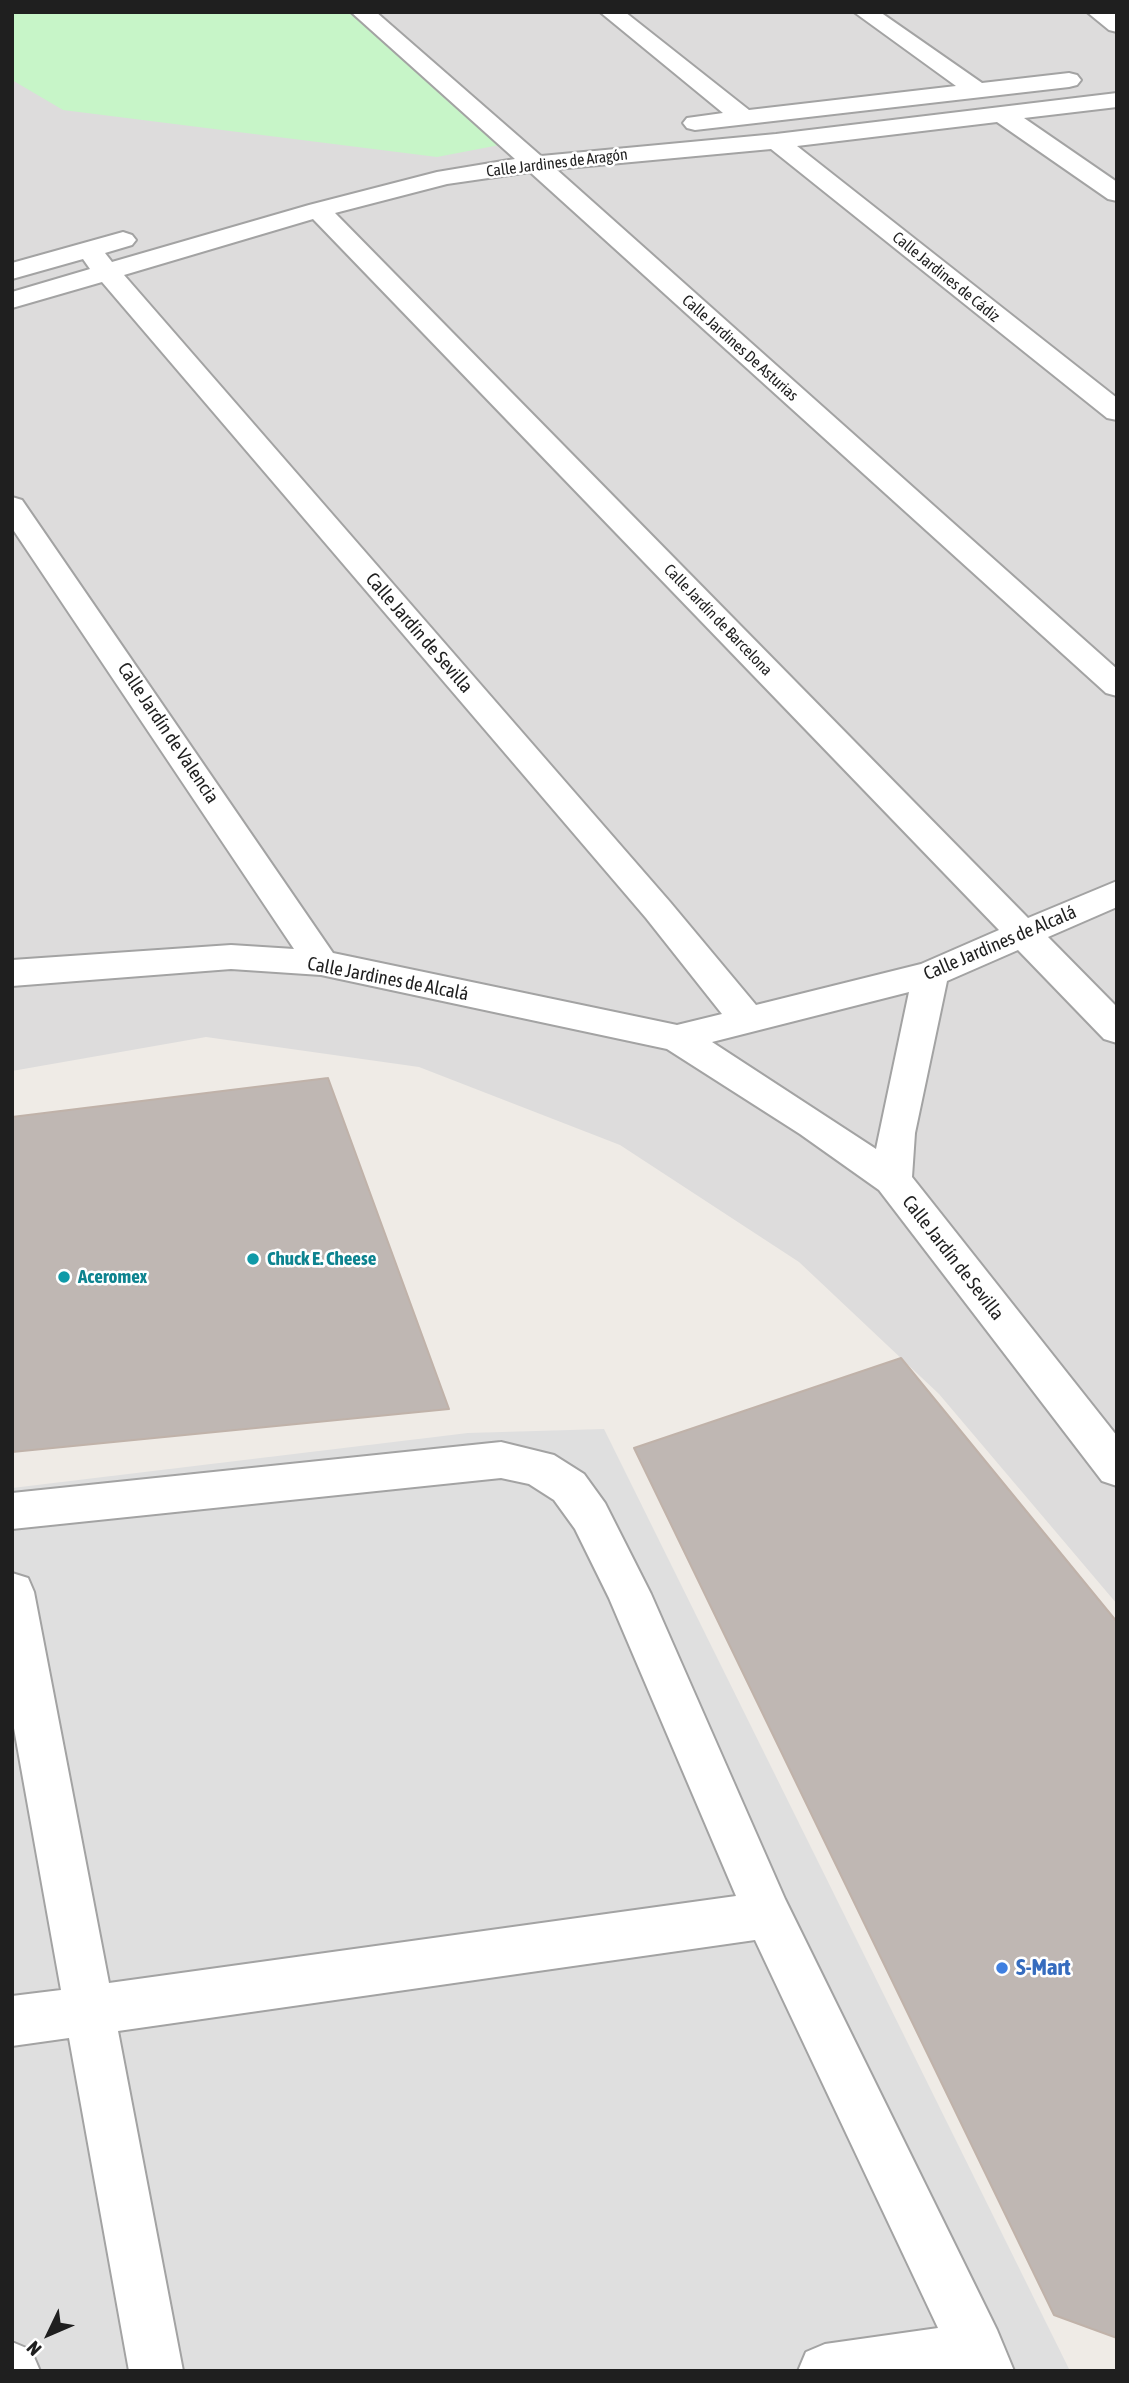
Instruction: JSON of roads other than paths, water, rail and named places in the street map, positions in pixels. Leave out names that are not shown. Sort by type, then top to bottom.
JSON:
[{"type":"street","name":"Calle Jardines De Asturias","points":[[362,12],[1117,686]]},
{"type":"street","points":[[611,12],[743,117]]},
{"type":"street","points":[[865,12],[977,90]]},
{"type":"street","points":[[1098,12],[1117,25]]},
{"type":"street","points":[[675,125],[1091,78]]},
{"type":"street","name":"Calle Jardines de Aragón","points":[[12,271],[98,261],[446,177],[535,164],[776,141],[1117,100]]},
{"type":"street","points":[[1003,114],[1117,194]]},
{"type":"street","name":"Calle Jardines de Aragón","points":[[337,181],[462,151],[565,137]]},
{"type":"street","name":"Calle Jardines de Cádiz","points":[[776,141],[1117,412]]},
{"type":"street","name":"Calle Jardín de Barcelona","points":[[318,210],[1117,1030]]},
{"type":"street","name":"Calle Jardines de Aragón","points":[[12,300],[98,261],[140,236]]},
{"type":"street","name":"Calle Jardín de Sevilla","points":[[98,261],[649,899],[746,1018]]},
{"type":"street","name":"Calle Jardín de Valencia","points":[[12,506],[265,876],[321,963]]},
{"type":"street","name":"Calle Jardines de Alcalá","points":[[677,1038],[746,1018],[931,974],[1117,893]]},
{"type":"street","name":"Calle Jardines de Alcalá","points":[[12,973],[231,957],[321,963],[677,1038],[813,1124],[893,1180]]},
{"type":"street","name":"Calle Jardín de Sevilla","points":[[931,974],[896,1133],[893,1180],[1117,1468]]},
{"type":"street","points":[[12,1511],[501,1460],[539,1468],[569,1487],[590,1516],[629,1594],[768,1915],[983,2360],[825,2371]]},
{"type":"street","points":[[12,1592],[156,2371]]},
{"type":"street","points":[[12,2021],[768,1915]]},
{"type":"place","name":"Chuck E. Cheese","points":[[253,1259]]},
{"type":"place","name":"Aceromex","points":[[64,1277]]},
{"type":"place","name":"S-Mart","points":[[1002,1968]]}]
